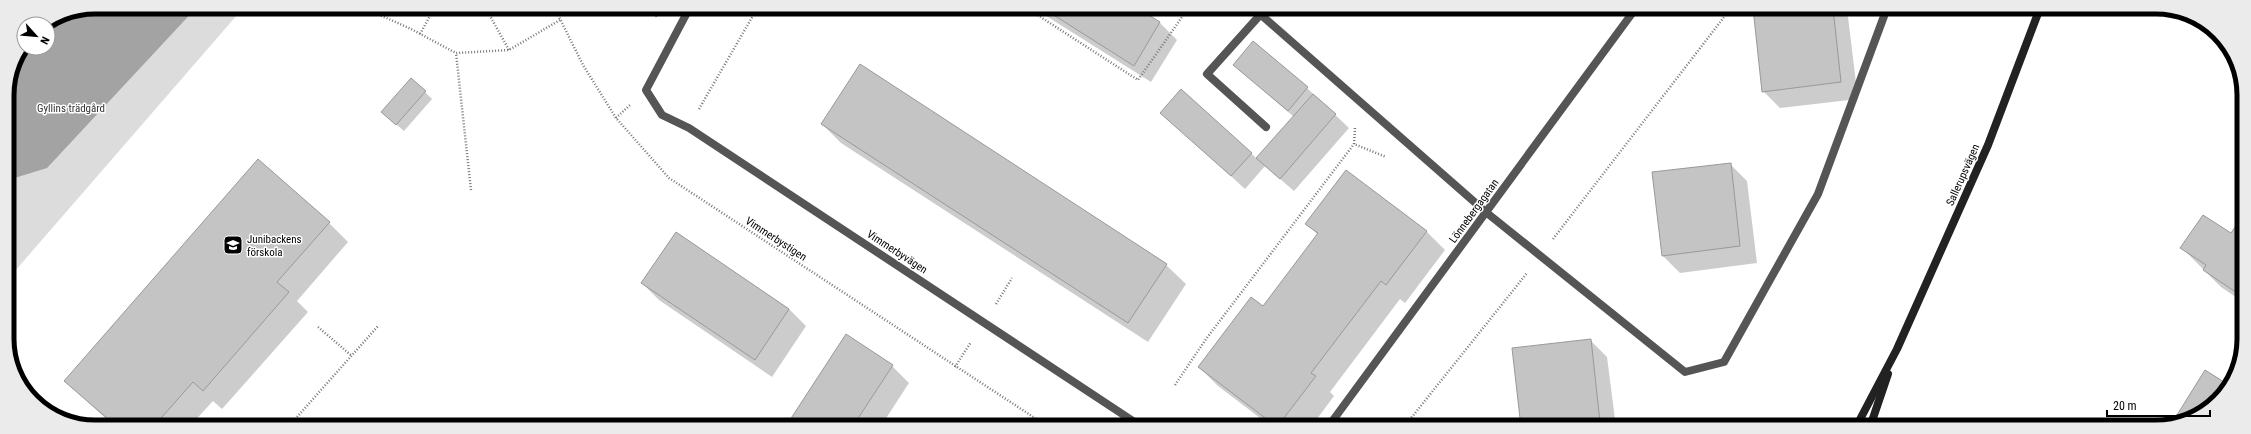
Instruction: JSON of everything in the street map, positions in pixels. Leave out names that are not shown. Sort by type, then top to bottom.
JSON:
[{"type":"main road","name":"Sallerupsvägen","points":[[1860,420],[1897,349],[1988,145],[2038,14]]},
{"type":"main road","name":"Sallerupsvägen","points":[[1872,420],[1897,349]]},
{"type":"street","name":"Vimmerbyvägen","points":[[686,14],[646,90],[662,115],[688,128],[1133,420]]},
{"type":"street","name":"Lönnebergagatan","points":[[1333,420],[1487,213],[1631,14]]},
{"type":"street","points":[[1266,126],[1207,74],[1260,15],[1487,213],[1685,372],[1724,362],[1818,194],[1885,14]]},
{"type":"path","points":[[378,14],[411,28],[456,53],[509,50],[560,20]]},
{"type":"path","points":[[420,34],[431,14]]},
{"type":"path","points":[[489,14],[509,50]]},
{"type":"path","name":"Vimmerbystigen","points":[[557,14],[583,65],[616,118],[669,178],[1037,420]]},
{"type":"path","points":[[688,128],[754,14]]},
{"type":"path","points":[[1036,14],[1138,80],[1183,14]]},
{"type":"path","points":[[1410,420],[1540,256],[1726,14]]},
{"type":"path","points":[[456,53],[471,190]]},
{"type":"path","points":[[1175,385],[1206,339],[1354,144]]},
{"type":"path","points":[[294,420],[378,326]]},
{"type":"path","points":[[318,327],[352,356]]},
{"type":"green space","name":"Gyllins trädgård","points":[[90,14],[238,14],[14,272],[14,95],[20,64],[24,56],[56,56],[56,24],[69,18]]},
{"type":"shaded area","points":[[90,14],[190,14],[47,168],[14,178],[14,95],[20,64],[24,56],[56,56],[56,24],[69,18]]},
{"type":"building","points":[[1052,14],[1147,14],[1160,22],[1134,66]]},
{"type":"building","points":[[1754,14],[1834,14],[1841,82],[1762,92]]},
{"type":"building","points":[[1253,41],[1308,87],[1288,111],[1233,65]]},
{"type":"building","points":[[860,64],[1167,264],[1128,323],[821,124]]},
{"type":"building","points":[[411,78],[426,91],[396,125],[381,112]]},
{"type":"building","points":[[1181,89],[1252,153],[1231,176],[1160,113]]},
{"type":"building","points":[[1313,94],[1336,114],[1280,179],[1256,158]]},
{"type":"building","points":[[258,159],[330,222],[277,282],[289,292],[203,391],[193,382],[159,420],[109,420],[64,381]]},
{"type":"building","points":[[1731,163],[1740,246],[1662,256],[1652,172]]},
{"type":"building","points":[[1346,170],[1427,231],[1386,285],[1381,281],[1311,373],[1316,376],[1282,420],[1268,420],[1198,367],[1251,297],[1263,306],[1318,233],[1305,224]]},
{"type":"building","points":[[2203,215],[2231,233],[2237,224],[2237,293],[2203,270],[2206,265],[2180,248]]},
{"type":"building","points":[[676,232],[789,309],[755,360],[641,283]]},
{"type":"building","points":[[846,334],[893,365],[857,420],[790,420]]},
{"type":"building","points":[[1591,339],[1600,420],[1520,420],[1512,348]]},
{"type":"building","points":[[2205,370],[2224,382],[2217,392],[2201,406],[2187,414],[2179,416],[2177,415]]},
{"type":"place","name":"Junibackens förskola","points":[[233,245]]}]
